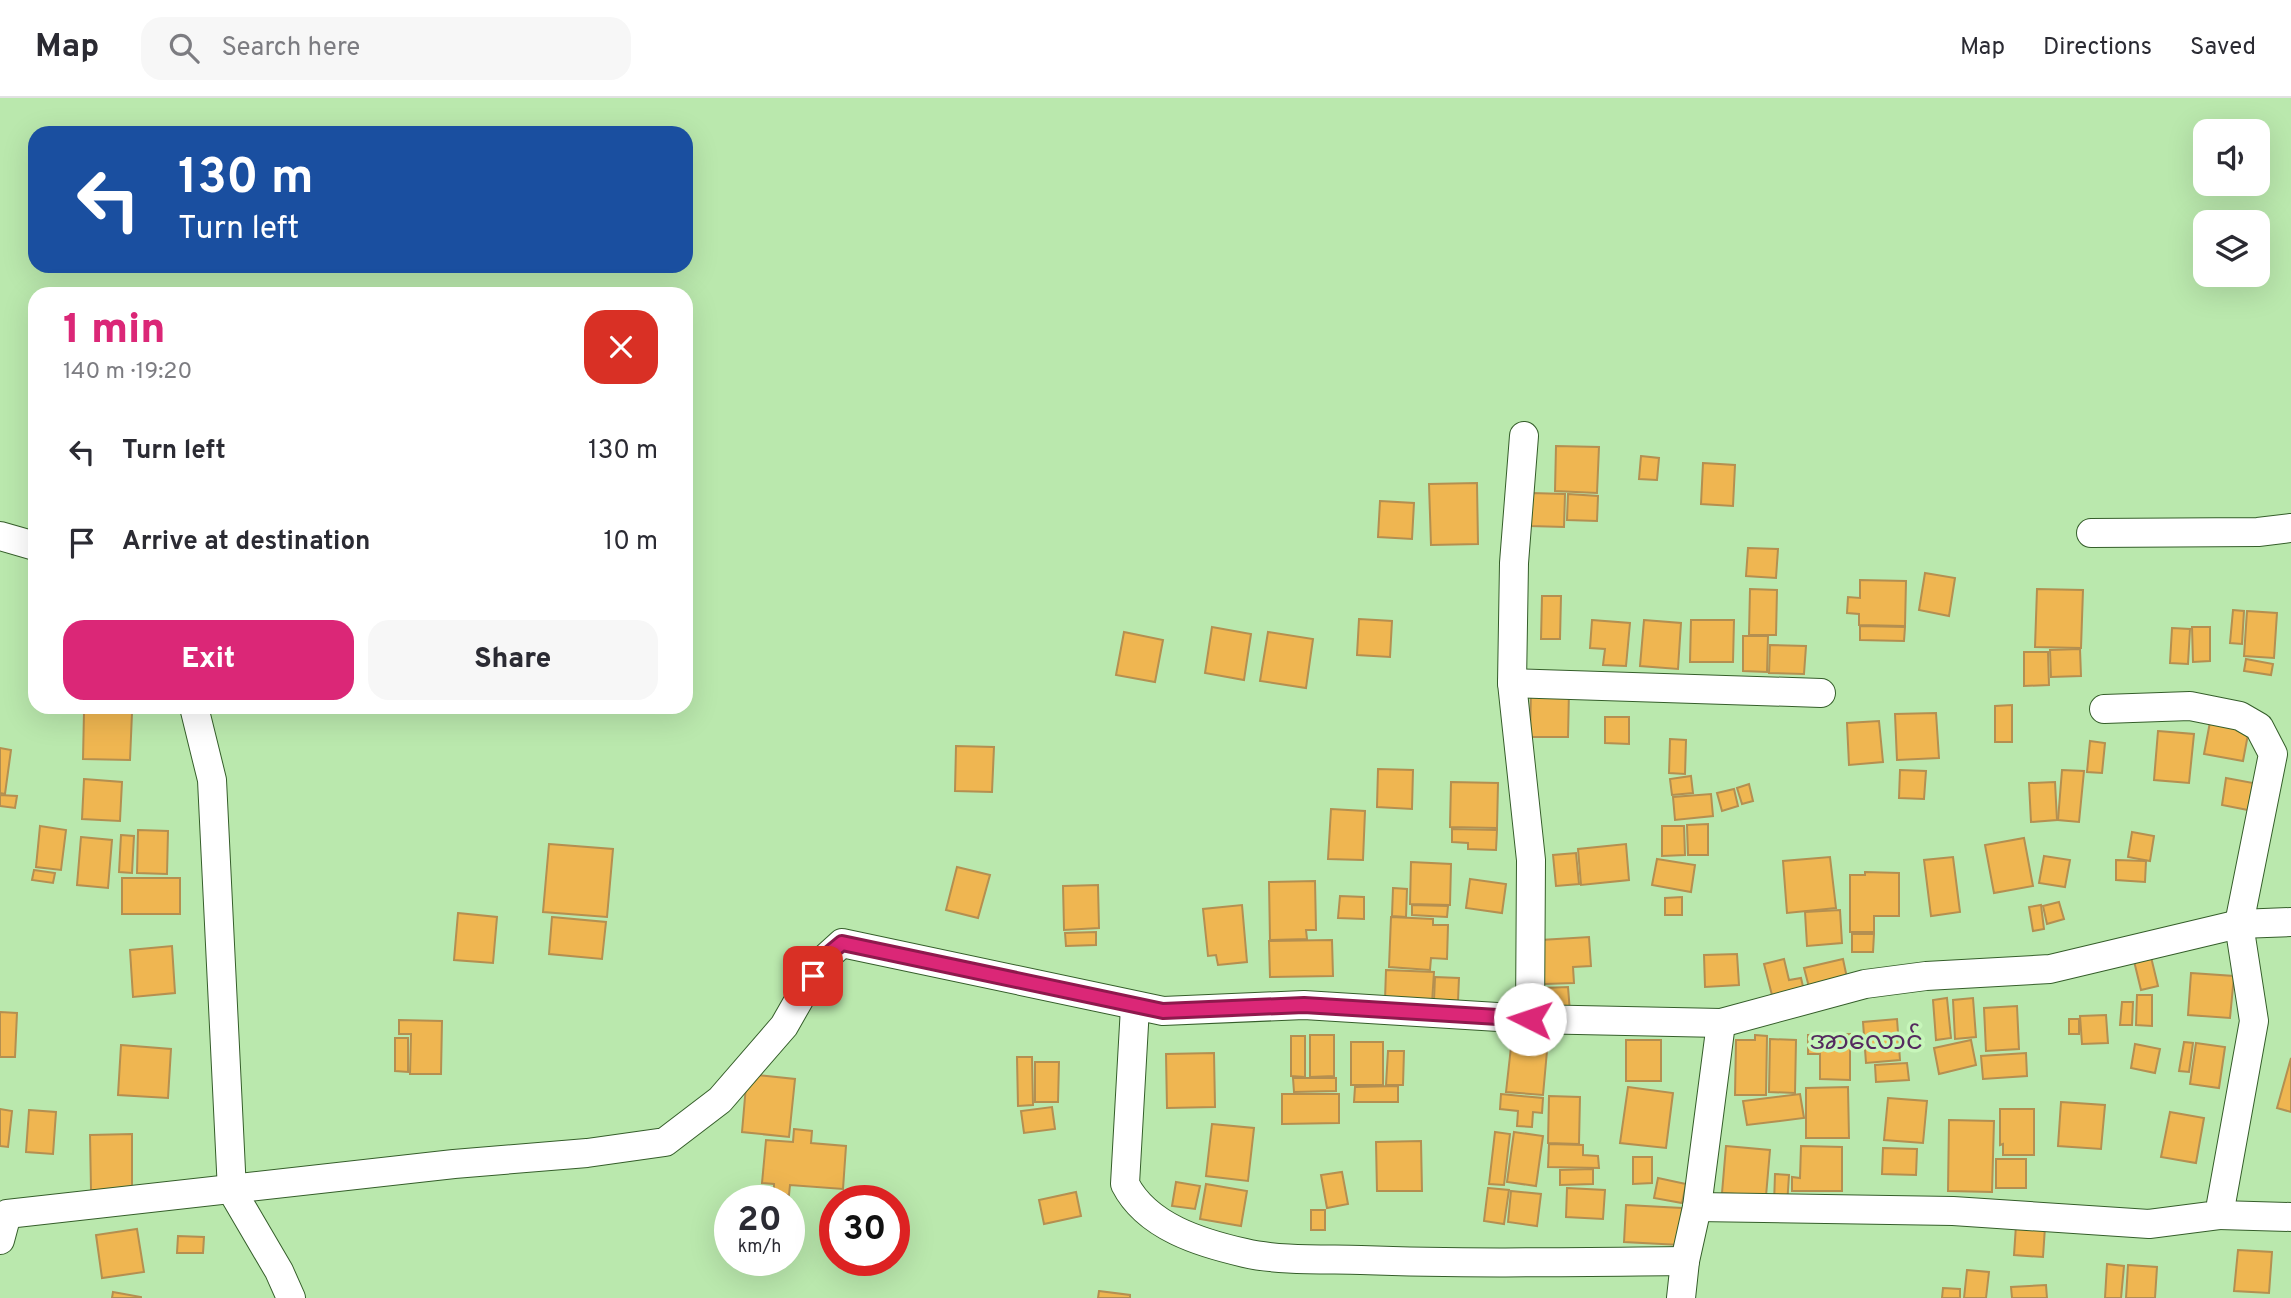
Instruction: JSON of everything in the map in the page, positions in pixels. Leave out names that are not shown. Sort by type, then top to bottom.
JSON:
[{"type":"street","points":[[1524,436],[1514,564],[1512,683],[1531,860],[1530,1019]]},
{"type":"street","points":[[2091,533],[2258,532],[2291,528]]},
{"type":"street","points":[[0,536],[28,544]]},
{"type":"street","points":[[1512,683],[1821,693]]},
{"type":"street","points":[[2104,709],[2190,706],[2240,716],[2259,727],[2273,754],[2239,924],[2253,1021],[2219,1215]]},
{"type":"street","points":[[196,714],[212,780],[232,1191],[279,1271],[291,1298]]},
{"type":"street","points":[[0,1240],[7,1214],[666,1142],[720,1100],[784,1026],[825,957],[842,943],[1018,978],[1135,1007],[1163,1011],[1304,1005],[1530,1019],[1721,1023],[1865,984],[1926,976],[2050,969],[2239,924],[2291,922]]},
{"type":"street","points":[[1135,1007],[1125,1184],[1133,1199],[1163,1225],[1247,1254],[1443,1264],[1685,1261]]},
{"type":"street","points":[[1681,1298],[1685,1261],[1697,1207],[1721,1023]]},
{"type":"street","points":[[1697,1207],[1953,1211],[2149,1224],[2219,1215],[2291,1217]]},
{"type":"building","points":[[1556,446],[1599,447],[1597,493],[1555,491]]},
{"type":"building","points":[[1641,456],[1659,458],[1657,480],[1639,479]]},
{"type":"building","points":[[1703,463],[1735,465],[1733,506],[1701,504]]},
{"type":"building","points":[[1477,483],[1478,544],[1431,545],[1429,484]]},
{"type":"building","points":[[1531,493],[1565,494],[1564,527],[1530,526]]},
{"type":"building","points":[[1568,494],[1598,496],[1597,521],[1567,520]]},
{"type":"building","points":[[1380,501],[1414,503],[1412,539],[1378,537]]},
{"type":"building","points":[[1748,548],[1778,549],[1776,578],[1746,576]]},
{"type":"building","points":[[1925,573],[1955,578],[1949,616],[1919,610]]},
{"type":"building","points":[[1860,580],[1906,581],[1905,626],[1859,625],[1859,614],[1847,613],[1848,597],[1860,598]]},
{"type":"building","points":[[1750,589],[1777,590],[1776,635],[1749,635]]},
{"type":"building","points":[[2037,589],[2083,590],[2081,648],[2035,647]]},
{"type":"building","points":[[1542,596],[1561,596],[1560,639],[1541,639]]},
{"type":"building","points":[[2233,610],[2244,611],[2242,644],[2230,643]]},
{"type":"building","points":[[2247,611],[2277,613],[2274,658],[2244,656]]},
{"type":"building","points":[[1359,619],[1392,621],[1390,657],[1357,655]]},
{"type":"building","points":[[1592,620],[1630,623],[1626,666],[1603,665],[1605,649],[1590,648]]},
{"type":"building","points":[[1644,620],[1681,623],[1678,669],[1640,666]]},
{"type":"building","points":[[1691,620],[1734,620],[1733,662],[1690,662]]},
{"type":"building","points":[[1860,626],[1905,627],[1904,641],[1860,640]]},
{"type":"building","points":[[1212,627],[1251,634],[1244,680],[1205,673]]},
{"type":"building","points":[[2192,627],[2210,627],[2210,661],[2193,662]]},
{"type":"building","points":[[2172,628],[2190,629],[2188,664],[2170,663]]},
{"type":"building","points":[[1124,632],[1163,640],[1155,682],[1116,675]]},
{"type":"building","points":[[1268,632],[1313,639],[1306,688],[1260,681]]},
{"type":"building","points":[[1743,636],[1768,636],[1767,672],[1743,671]]},
{"type":"building","points":[[1770,645],[1806,646],[1804,674],[1769,673]]},
{"type":"building","points":[[2080,649],[2081,676],[2051,677],[2050,650]]},
{"type":"building","points":[[2024,652],[2048,652],[2049,685],[2024,686]]},
{"type":"building","points":[[2246,659],[2273,664],[2271,675],[2244,671]]},
{"type":"building","points":[[1531,691],[1569,691],[1568,737],[1530,737]]},
{"type":"building","points":[[2012,705],[2012,742],[1995,742],[1995,706]]},
{"type":"building","points":[[1936,713],[1939,758],[1897,760],[1895,714]]},
{"type":"building","points":[[84,714],[132,714],[130,760],[83,759]]},
{"type":"building","points":[[1605,717],[1629,717],[1629,744],[1605,743]]},
{"type":"building","points":[[1879,721],[1883,762],[1849,765],[1847,723]]},
{"type":"building","points":[[2210,722],[2249,729],[2243,761],[2204,754]]},
{"type":"building","points":[[2158,731],[2194,734],[2189,783],[2154,780]]},
{"type":"building","points":[[1670,739],[1686,740],[1685,774],[1669,773]]},
{"type":"building","points":[[2090,741],[2105,743],[2102,773],[2087,772]]},
{"type":"building","points":[[956,746],[994,747],[992,792],[955,791]]},
{"type":"building","points":[[0,748],[11,750],[5,794],[0,793]]},
{"type":"building","points":[[1378,769],[1413,770],[1412,809],[1377,807]]},
{"type":"building","points":[[1900,770],[1926,771],[1924,799],[1899,798]]},
{"type":"building","points":[[2062,770],[2084,771],[2079,822],[2058,820]]},
{"type":"building","points":[[1691,776],[1693,793],[1672,795],[1670,779]]},
{"type":"building","points":[[2226,778],[2253,783],[2248,810],[2222,805]]},
{"type":"building","points":[[84,779],[122,782],[120,821],[82,819]]},
{"type":"building","points":[[1451,782],[1498,783],[1497,828],[1450,827]]},
{"type":"building","points":[[2055,782],[2057,820],[2031,822],[2029,783]]},
{"type":"building","points":[[1749,784],[1753,801],[1742,804],[1737,788]]},
{"type":"building","points":[[1734,789],[1738,806],[1722,811],[1717,793]]},
{"type":"building","points":[[1711,794],[1713,816],[1675,820],[1673,797]]},
{"type":"building","points":[[0,795],[17,796],[15,808],[0,806]]},
{"type":"building","points":[[1331,809],[1365,811],[1363,860],[1328,859]]},
{"type":"building","points":[[1708,824],[1708,855],[1688,855],[1687,825]]},
{"type":"building","points":[[40,826],[66,830],[61,870],[36,867]]},
{"type":"building","points":[[1662,826],[1684,826],[1685,855],[1662,856]]},
{"type":"building","points":[[1452,829],[1497,830],[1496,850],[1468,849],[1468,843],[1452,842]]},
{"type":"building","points":[[138,830],[168,831],[167,874],[137,873]]},
{"type":"building","points":[[2132,832],[2154,836],[2150,861],[2128,857]]},
{"type":"building","points":[[121,835],[134,836],[132,873],[119,872]]},
{"type":"building","points":[[81,837],[112,840],[108,888],[77,885]]},
{"type":"building","points":[[2024,838],[2033,886],[1994,893],[1985,845]]},
{"type":"building","points":[[549,844],[613,849],[607,917],[543,912]]},
{"type":"building","points":[[1626,844],[1629,880],[1581,885],[1578,849]]},
{"type":"building","points":[[1576,853],[1579,884],[1556,886],[1553,855]]},
{"type":"building","points":[[2044,856],[2070,860],[2065,887],[2039,883]]},
{"type":"building","points":[[1830,857],[1836,908],[1787,913],[1783,861]]},
{"type":"building","points":[[1953,857],[1960,912],[1931,916],[1924,860]]},
{"type":"building","points":[[1657,859],[1695,865],[1691,892],[1652,885]]},
{"type":"building","points":[[2116,860],[2146,861],[2145,882],[2116,880]]},
{"type":"building","points":[[1411,862],[1451,864],[1450,905],[1410,904]]},
{"type":"building","points":[[957,867],[990,875],[978,918],[946,910]]},
{"type":"building","points":[[34,870],[55,873],[53,883],[32,880]]},
{"type":"building","points":[[1865,872],[1899,873],[1899,916],[1874,916],[1874,932],[1850,932],[1850,875],[1865,875]]},
{"type":"building","points":[[122,878],[180,878],[180,914],[122,914]]},
{"type":"building","points":[[1470,879],[1506,884],[1502,913],[1466,908]]},
{"type":"building","points":[[1315,881],[1316,930],[1306,930],[1307,939],[1270,940],[1269,882]]},
{"type":"building","points":[[1098,885],[1099,928],[1064,930],[1063,886]]},
{"type":"building","points":[[1393,888],[1407,889],[1406,917],[1392,916]]},
{"type":"building","points":[[1340,896],[1364,897],[1364,919],[1338,918]]},
{"type":"building","points":[[1682,897],[1682,915],[1665,915],[1665,898]]},
{"type":"building","points":[[2059,902],[2064,919],[2047,924],[2043,906]]},
{"type":"building","points":[[1242,905],[1247,962],[1218,965],[1216,955],[1208,956],[1203,909]]},
{"type":"building","points":[[1412,905],[1448,906],[1447,917],[1412,915]]},
{"type":"building","points":[[2041,905],[2044,929],[2033,931],[2029,907]]},
{"type":"building","points":[[1840,910],[1842,943],[1807,946],[1805,912]]},
{"type":"building","points":[[458,913],[497,917],[493,963],[454,960]]},
{"type":"building","points":[[552,917],[606,922],[602,959],[549,954]]},
{"type":"building","points":[[1391,917],[1433,919],[1433,925],[1448,925],[1447,959],[1431,958],[1430,970],[1389,967]]},
{"type":"building","points":[[1096,932],[1096,945],[1066,946],[1065,933]]},
{"type":"building","points":[[1852,934],[1874,934],[1873,952],[1852,952]]},
{"type":"building","points":[[1589,937],[1591,966],[1573,967],[1574,983],[1544,984],[1541,940]]},
{"type":"building","points":[[1332,940],[1333,976],[1270,977],[1269,941]]},
{"type":"building","points":[[172,946],[175,993],[133,997],[130,950]]},
{"type":"building","points":[[1737,954],[1739,985],[1705,987],[1704,955]]},
{"type":"building","points":[[2151,957],[2158,986],[2141,990],[2134,961]]},
{"type":"building","points":[[1784,959],[1789,980],[1801,978],[1805,995],[1774,1003],[1764,964]]},
{"type":"building","points":[[1843,959],[1847,978],[1809,987],[1804,968]]},
{"type":"building","points":[[1386,970],[1434,972],[1432,1003],[1385,1000]]},
{"type":"building","points":[[2191,973],[2234,976],[2230,1018],[2188,1015]]},
{"type":"building","points":[[1435,977],[1459,978],[1458,1001],[1434,1000]]},
{"type":"building","points":[[1568,987],[1570,1012],[1544,1014],[1543,988]]},
{"type":"building","points":[[2137,995],[2152,995],[2152,1026],[2136,1025]]},
{"type":"building","points":[[1947,998],[1951,1038],[1936,1040],[1933,1000]]},
{"type":"building","points":[[1973,998],[1976,1037],[1955,1039],[1953,1000]]},
{"type":"building","points":[[2122,1002],[2133,1002],[2132,1025],[2120,1025]]},
{"type":"building","points":[[2017,1006],[2019,1049],[1986,1051],[1984,1008]]},
{"type":"building","points":[[0,1012],[17,1013],[15,1057],[0,1057]]},
{"type":"building","points":[[2106,1015],[2108,1043],[2082,1044],[2080,1016]]},
{"type":"building","points":[[1897,1019],[1900,1060],[1866,1063],[1863,1022]]},
{"type":"building","points":[[2069,1019],[2079,1019],[2079,1034],[2069,1034]]},
{"type":"building","points":[[399,1020],[442,1021],[441,1074],[410,1074],[411,1034],[399,1034]]},
{"type":"building","points":[[1850,1034],[1850,1080],[1820,1079],[1820,1054],[1808,1054],[1808,1035]]},
{"type":"building","points":[[1310,1035],[1334,1035],[1334,1076],[1310,1077]]},
{"type":"building","points":[[1755,1035],[1767,1036],[1766,1095],[1735,1095],[1736,1040],[1755,1040]]},
{"type":"building","points":[[1291,1036],[1305,1036],[1305,1077],[1291,1076]]},
{"type":"building","points":[[395,1038],[408,1038],[408,1072],[395,1071]]},
{"type":"building","points":[[1770,1039],[1796,1040],[1795,1093],[1769,1092]]},
{"type":"building","points":[[1626,1040],[1661,1040],[1661,1081],[1626,1081]]},
{"type":"building","points":[[1971,1040],[1976,1065],[1939,1074],[1934,1048]]},
{"type":"building","points":[[1351,1042],[1383,1042],[1383,1085],[1351,1085]]},
{"type":"building","points":[[2184,1042],[2193,1043],[2189,1072],[2179,1071]]},
{"type":"building","points":[[2196,1043],[2225,1047],[2219,1088],[2190,1084]]},
{"type":"building","points":[[2135,1044],[2160,1049],[2155,1073],[2131,1068]]},
{"type":"building","points":[[121,1045],[171,1049],[168,1098],[118,1095]]},
{"type":"building","points":[[1511,1047],[1547,1051],[1543,1095],[1506,1092]]},
{"type":"building","points":[[1388,1051],[1404,1051],[1403,1085],[1386,1085]]},
{"type":"building","points":[[1214,1053],[1215,1107],[1167,1108],[1166,1054]]},
{"type":"building","points":[[2026,1053],[2027,1076],[1983,1079],[1981,1056]]},
{"type":"building","points":[[1017,1057],[1032,1057],[1033,1105],[1018,1106]]},
{"type":"building","points":[[2291,1058],[2291,1112],[2277,1108]]},
{"type":"building","points":[[1035,1062],[1059,1062],[1058,1102],[1035,1102]]},
{"type":"building","points":[[1907,1063],[1909,1080],[1876,1082],[1875,1065]]},
{"type":"building","points":[[747,1074],[795,1079],[789,1137],[742,1132]]},
{"type":"building","points":[[1293,1078],[1336,1078],[1336,1091],[1294,1092]]},
{"type":"building","points":[[1398,1086],[1398,1102],[1354,1102],[1355,1087]]},
{"type":"building","points":[[1628,1087],[1673,1093],[1666,1148],[1620,1143]]},
{"type":"building","points":[[1848,1087],[1849,1138],[1806,1138],[1806,1088]]},
{"type":"building","points":[[1282,1094],[1339,1094],[1339,1123],[1282,1124]]},
{"type":"building","points":[[1501,1094],[1543,1098],[1542,1113],[1533,1112],[1532,1127],[1517,1126],[1518,1111],[1500,1109]]},
{"type":"building","points":[[1800,1094],[1804,1118],[1747,1125],[1743,1101]]},
{"type":"building","points":[[1549,1096],[1580,1097],[1579,1144],[1548,1143]]},
{"type":"building","points":[[1888,1098],[1927,1101],[1923,1143],[1884,1140]]},
{"type":"building","points":[[2061,1102],[2105,1105],[2101,1149],[2058,1146]]},
{"type":"building","points":[[1052,1107],[1055,1129],[1024,1133],[1021,1111]]},
{"type":"building","points":[[0,1109],[12,1111],[8,1147],[0,1146]]},
{"type":"building","points":[[2000,1109],[2034,1109],[2034,1155],[2003,1155],[2003,1144],[2000,1145]]},
{"type":"building","points":[[29,1110],[56,1112],[53,1154],[26,1152]]},
{"type":"building","points":[[2170,1112],[2204,1118],[2196,1163],[2161,1157]]},
{"type":"building","points":[[1949,1120],[1994,1121],[1992,1192],[1948,1191]]},
{"type":"building","points":[[1212,1124],[1254,1128],[1248,1181],[1206,1176]]},
{"type":"building","points":[[794,1129],[812,1131],[811,1143],[846,1146],[843,1185],[819,1185],[819,1187],[762,1183],[766,1140],[793,1142]]},
{"type":"building","points":[[1495,1132],[1510,1134],[1504,1185],[1489,1184]]},
{"type":"building","points":[[1514,1132],[1543,1136],[1536,1186],[1507,1182]]},
{"type":"building","points":[[132,1134],[132,1190],[91,1190],[90,1135]]},
{"type":"building","points":[[1421,1141],[1422,1191],[1377,1191],[1376,1142]]},
{"type":"building","points":[[1549,1144],[1583,1145],[1583,1155],[1598,1156],[1599,1168],[1548,1167]]},
{"type":"building","points":[[1726,1146],[1770,1150],[1766,1196],[1722,1193]]},
{"type":"building","points":[[1801,1146],[1842,1147],[1842,1191],[1792,1191],[1792,1177],[1800,1178]]},
{"type":"building","points":[[1883,1148],[1917,1149],[1916,1175],[1882,1174]]},
{"type":"building","points":[[1633,1157],[1652,1157],[1652,1183],[1633,1184]]},
{"type":"building","points":[[1996,1159],[2026,1159],[2026,1188],[1996,1188]]},
{"type":"building","points":[[1593,1169],[1593,1184],[1560,1185],[1560,1170]]},
{"type":"building","points":[[1342,1172],[1348,1204],[1327,1208],[1321,1175]]},
{"type":"building","points":[[1775,1174],[1789,1175],[1787,1205],[1774,1204]]},
{"type":"building","points":[[1658,1178],[1686,1184],[1682,1203],[1654,1198]]},
{"type":"building","points":[[1176,1182],[1200,1186],[1195,1209],[1172,1206]]},
{"type":"building","points":[[1206,1184],[1247,1191],[1241,1226],[1200,1219]]},
{"type":"building","points":[[1488,1188],[1509,1190],[1504,1224],[1484,1221]]},
{"type":"building","points":[[1567,1188],[1605,1190],[1603,1219],[1566,1217]]},
{"type":"building","points":[[1511,1191],[1541,1194],[1537,1226],[1508,1222]]},
{"type":"building","points":[[1076,1192],[1081,1216],[1044,1224],[1039,1200]]},
{"type":"building","points":[[1626,1205],[1682,1208],[1680,1245],[1624,1242]]},
{"type":"building","points":[[1311,1210],[1325,1210],[1325,1230],[1311,1230]]},
{"type":"building","points":[[2016,1225],[2045,1227],[2043,1257],[2014,1255]]},
{"type":"building","points":[[137,1229],[144,1272],[102,1278],[96,1235]]},
{"type":"building","points":[[178,1236],[204,1237],[203,1253],[177,1253]]},
{"type":"building","points":[[2238,1250],[2272,1252],[2269,1293],[2234,1291]]},
{"type":"building","points":[[2107,1264],[2124,1266],[2121,1298],[2105,1298]]},
{"type":"building","points":[[2128,1265],[2157,1267],[2155,1298],[2126,1298]]},
{"type":"building","points":[[1967,1270],[1989,1272],[1986,1298],[1964,1298]]},
{"type":"building","points":[[2046,1285],[2047,1298],[2012,1298],[2011,1287]]},
{"type":"building","points":[[1943,1288],[1960,1289],[1960,1298],[1942,1298]]},
{"type":"building","points":[[1099,1291],[1130,1295],[1130,1298],[1098,1298]]},
{"type":"building","points":[[113,1292],[141,1297],[141,1298],[112,1298]]},
{"type":"district","name":"အာလောင်","points":[[1866,1042]]},
{"type":"route","points":[[813,976],[825,957],[842,943],[859,944],[1031,981],[1135,1007],[1163,1011],[1304,1005],[1530,1019]]}]
